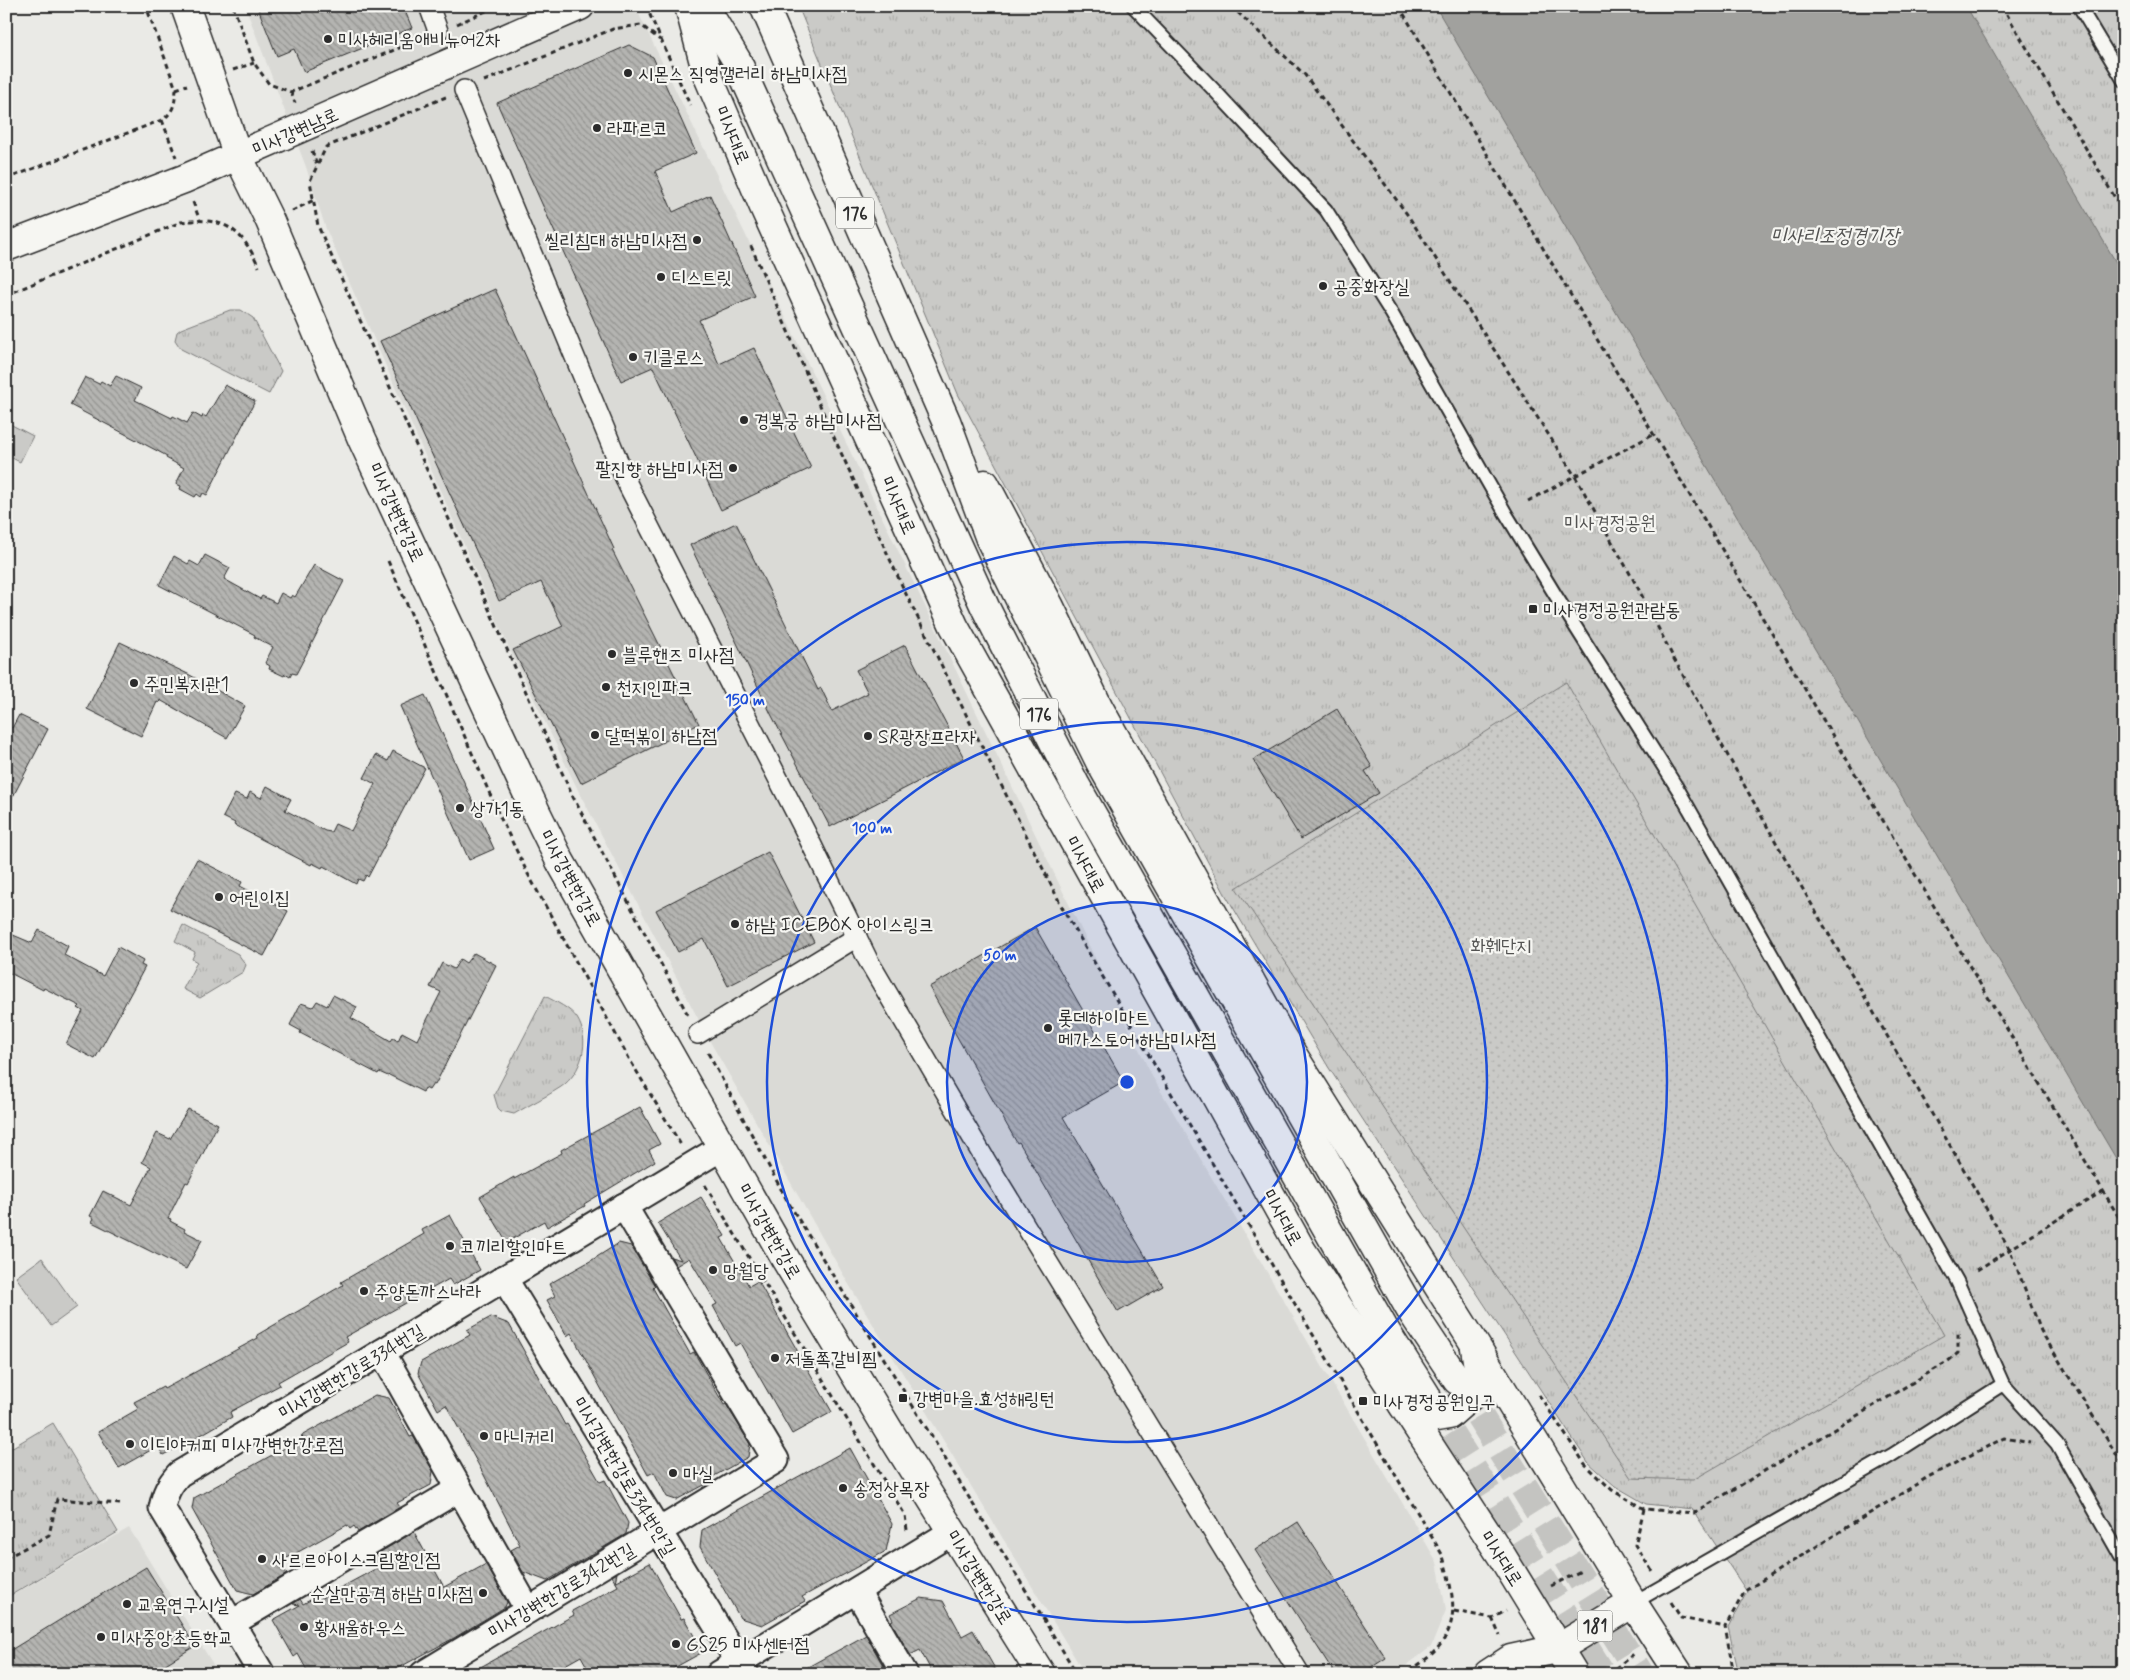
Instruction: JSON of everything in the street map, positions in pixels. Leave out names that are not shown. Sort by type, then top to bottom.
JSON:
[{"type":"main road","name":"미사강변한강로","points":[[185,6],[238,156],[270,222],[362,439],[536,814],[560,861],[721,1148],[874,1405],[1041,1674]]},
{"type":"main road","name":"미사강변남로","points":[[6,247],[184,179],[580,6]]},
{"type":"main road","name":"미사대로","points":[[689,6],[708,74],[763,205],[954,626],[1302,1251],[1414,1400]]},
{"type":"main road","name":"미사대로","points":[[704,6],[737,62],[985,607],[1076,786],[1382,1327],[1414,1400],[1557,1649],[1574,1674]]},
{"type":"main road","name":"176","points":[[764,6],[946,421],[990,539],[1100,762],[1410,1309],[1457,1380]]},
{"type":"main road","points":[[946,421],[985,484],[1099,708],[1282,1036],[1474,1343],[1633,1603],[1679,1674]]},
{"type":"main road","points":[[1414,1400],[1431,1418],[1449,1415],[1474,1393],[1479,1374],[1474,1343]]},
{"type":"main road","name":"181","points":[[1488,1674],[1511,1659],[1557,1649],[1633,1603]]},
{"type":"main road","name":"181","points":[[1539,1674],[1557,1649]]},
{"type":"street","points":[[429,6],[438,31]]},
{"type":"street","points":[[464,90],[628,484],[868,960],[986,1161],[1300,1674]]},
{"type":"street","points":[[698,1034],[857,937]]},
{"type":"street","name":"미사강변한강로334번길","points":[[262,1674],[162,1508],[167,1489],[179,1474],[721,1148]]},
{"type":"street","name":"미사강변한강로342번길","points":[[423,1674],[776,1460],[624,1206]]},
{"type":"street","name":"미사강변한강로334번안길","points":[[504,1278],[659,1531],[735,1670]]},
{"type":"street","points":[[382,1352],[528,1610]]},
{"type":"street","points":[[232,1623],[459,1489]]},
{"type":"street","points":[[735,1670],[952,1532]]},
{"type":"street","points":[[857,1591],[905,1674]]},
{"type":"lane","points":[[1133,6],[1326,210],[1392,314],[1506,514],[1684,800],[1956,1281],[2003,1384],[2056,1444],[2124,1562]]},
{"type":"lane","points":[[2080,6],[2124,81]]},
{"type":"lane","points":[[1633,1603],[1892,1455],[2003,1384]]},
{"type":"path","points":[[6,179],[162,120],[171,113],[176,89],[146,6]]},
{"type":"path","points":[[233,6],[254,63],[269,84],[291,92],[497,6]]},
{"type":"path","points":[[613,29],[642,25],[660,40],[646,6]]},
{"type":"path","points":[[1231,6],[1305,75],[1409,217],[1576,476],[1638,588],[1674,659],[1777,844],[2010,1250],[2041,1331],[2124,1467]]},
{"type":"path","points":[[1399,6],[2124,1226]]},
{"type":"path","points":[[2002,6],[2124,213]]},
{"type":"path","points":[[317,166],[310,181],[318,226],[572,795],[788,1202],[1076,1674]]},
{"type":"path","points":[[6,295],[181,222],[209,220],[219,222],[241,236]]},
{"type":"path","points":[[1528,501],[1654,434]]},
{"type":"path","points":[[1976,1270],[2103,1192]]},
{"type":"path","points":[[1536,1390],[1585,1464],[1612,1490],[1644,1509],[1694,1513],[1947,1362],[1958,1353],[1958,1333]]},
{"type":"path","points":[[1315,1339],[1443,1556],[1454,1611],[1450,1629],[1434,1652],[1406,1674]]},
{"type":"path","points":[[1734,1674],[1725,1627],[1745,1591],[1928,1476],[2004,1438],[2032,1444]]},
{"type":"path","points":[[6,1558],[49,1535],[58,1499],[120,1504]]},
{"type":"path","points":[[1454,1611],[1492,1618],[1635,1544],[1644,1509]]},
{"type":"path","points":[[1681,1618],[1725,1627]]},
{"type":"shaded area","points":[[245,6],[635,6],[1152,1076],[1437,1562],[1446,1610],[1431,1647],[1395,1674],[1085,1674],[848,1283],[712,1045],[579,792],[510,650],[326,229],[306,167]]},
{"type":"shaded area","name":"미사중앙초등학교","points":[[129,1528],[219,1674],[6,1674],[6,1599]]},
{"type":"green space","name":"미사경정공원","points":[[798,6],[2124,6],[2124,1674],[1739,1674],[1728,1627],[1747,1592],[1692,1509],[1646,1504],[1615,1486],[1588,1462],[1329,1068],[1225,894],[958,394]]},
{"type":"green space","points":[[230,310],[241,310],[253,318],[281,371],[269,394],[181,349],[175,340],[177,332],[181,329]]},
{"type":"green space","points":[[6,422],[33,436],[20,462],[6,455]]},
{"type":"green space","name":"화훼단지","points":[[1566,682],[1944,1335],[1693,1480],[1631,1478],[1236,888]]},
{"type":"green space","points":[[183,925],[238,954],[246,965],[243,972],[200,998],[183,989],[197,962],[192,959],[195,952],[175,941]]},
{"type":"green space","points":[[545,996],[567,1008],[577,1018],[581,1027],[584,1046],[579,1065],[568,1081],[561,1087],[514,1114],[501,1111],[498,1108],[494,1095]]},
{"type":"green space","points":[[42,1258],[77,1307],[51,1326],[16,1277]]},
{"type":"green space","points":[[53,1423],[118,1532],[6,1598],[6,1451]]},
{"type":"water","name":"미사리조정경기장","points":[[1435,6],[1966,6],[2124,276],[2124,1172]]},
{"type":"building","name":"미사헤리움애비뉴어2차","points":[[257,6],[403,6],[412,28],[304,72],[294,49],[277,56]]},
{"type":"building","points":[[629,45],[653,57],[696,153],[655,171],[673,212],[710,195],[755,296],[699,320],[719,364],[754,348],[811,468],[721,510],[653,367],[621,381],[497,103]]},
{"type":"building","points":[[495,289],[614,549],[612,550],[699,724],[581,783],[513,650],[563,626],[541,582],[499,601],[380,341]]},
{"type":"building","points":[[116,376],[141,388],[135,400],[187,423],[193,413],[202,418],[203,415],[206,417],[225,385],[255,401],[207,495],[203,493],[201,497],[197,494],[195,497],[180,489],[181,486],[176,484],[184,468],[166,458],[167,456],[70,405],[85,377],[99,384],[101,381],[110,386]]},
{"type":"building","name":"SR광장프라자","points":[[736,523],[818,690],[821,688],[832,711],[868,693],[856,670],[905,645],[964,758],[830,827],[771,714],[690,545]]},
{"type":"building","points":[[205,555],[230,568],[224,579],[260,599],[262,596],[276,603],[281,593],[290,598],[292,595],[295,597],[314,565],[344,581],[296,674],[292,673],[290,677],[285,674],[284,676],[269,669],[270,666],[265,663],[273,647],[254,637],[255,635],[159,585],[174,556],[188,564],[190,561],[199,566]]},
{"type":"building","points":[[120,642],[188,674],[245,706],[227,738],[160,700],[159,703],[157,702],[141,736],[87,709]]},
{"type":"building","name":"상가1동","points":[[425,695],[494,849],[469,860],[400,706]]},
{"type":"building","points":[[1337,709],[1372,767],[1365,771],[1379,793],[1301,839],[1253,760]]},
{"type":"building","points":[[19,715],[48,729],[6,810],[6,725],[12,728]]},
{"type":"building","points":[[393,751],[425,768],[368,877],[366,875],[363,881],[358,879],[356,884],[323,866],[322,868],[312,863],[311,865],[234,825],[235,823],[223,817],[235,794],[247,799],[250,792],[261,798],[267,786],[291,799],[285,810],[325,831],[331,832],[335,824],[351,831],[375,784],[364,778],[376,755],[388,761]]},
{"type":"building","name":"하남 ICEBOX 아이스링크","points":[[768,852],[814,942],[728,986],[704,939],[678,952],[656,910]]},
{"type":"building","name":"어린이집","points":[[197,859],[242,882],[240,886],[288,911],[264,956],[170,909]]},
{"type":"building","points":[[1035,927],[1124,1082],[1063,1117],[1163,1286],[1118,1312],[1019,1142],[1017,1143],[929,987]]},
{"type":"building","points":[[39,930],[68,946],[64,955],[103,976],[118,947],[143,961],[141,965],[145,967],[95,1059],[66,1044],[83,1011],[78,1008],[80,1006],[6,971],[6,932],[32,943]]},
{"type":"building","points":[[474,953],[496,965],[435,1085],[433,1084],[429,1090],[425,1088],[423,1092],[389,1075],[379,1072],[378,1074],[300,1033],[301,1031],[290,1025],[301,1003],[313,1007],[317,1001],[327,1006],[333,995],[357,1007],[351,1018],[391,1041],[393,1038],[398,1041],[402,1032],[417,1040],[441,992],[430,987],[442,963],[454,969],[460,959],[466,963]]},
{"type":"building","points":[[640,1107],[660,1144],[649,1150],[655,1161],[584,1204],[585,1206],[547,1227],[544,1221],[507,1242],[480,1197],[514,1177],[514,1179],[562,1153],[561,1150]]},
{"type":"building","points":[[188,1109],[218,1124],[168,1218],[185,1229],[184,1231],[202,1240],[186,1269],[92,1222],[94,1218],[90,1216],[103,1191],[131,1205],[151,1167],[142,1162],[157,1133],[170,1139]]},
{"type":"building","points":[[701,1197],[725,1236],[721,1238],[749,1286],[758,1281],[832,1412],[792,1434],[740,1343],[735,1346],[713,1306],[717,1304],[689,1258],[676,1266],[671,1257],[681,1260],[658,1223]]},
{"type":"building","points":[[450,1215],[480,1270],[453,1285],[449,1279],[345,1337],[348,1342],[278,1382],[280,1385],[230,1412],[232,1417],[192,1440],[163,1455],[158,1446],[119,1468],[98,1432],[138,1409],[134,1402],[163,1387],[164,1389],[258,1338],[257,1335],[343,1285],[341,1282],[424,1234],[422,1230]]},
{"type":"building","points":[[619,1243],[631,1246],[655,1286],[653,1288],[690,1354],[694,1352],[724,1405],[726,1404],[750,1444],[748,1457],[707,1480],[708,1483],[676,1500],[667,1497],[654,1472],[648,1475],[571,1333],[567,1336],[547,1300],[555,1296],[549,1284]]},
{"type":"building","points":[[491,1317],[509,1324],[565,1425],[567,1424],[600,1482],[605,1480],[628,1523],[626,1534],[547,1581],[523,1572],[511,1550],[520,1545],[484,1475],[446,1405],[438,1410],[418,1373],[421,1362],[470,1335],[467,1330]]},
{"type":"building","points":[[375,1395],[389,1398],[410,1437],[413,1436],[433,1471],[431,1485],[397,1503],[400,1507],[358,1532],[354,1526],[350,1529],[347,1525],[280,1562],[287,1574],[253,1594],[237,1590],[192,1509],[194,1498],[303,1438],[301,1436]]},
{"type":"building","points":[[850,1448],[892,1524],[886,1551],[802,1597],[805,1601],[762,1625],[740,1618],[700,1547],[702,1530]]},
{"type":"building","points":[[1298,1522],[1386,1658],[1361,1674],[1335,1674],[1255,1550]]},
{"type":"building","points":[[414,1532],[444,1587],[486,1564],[507,1602],[505,1607],[454,1638],[387,1674],[309,1674],[298,1654],[294,1657],[273,1620],[300,1605],[293,1604],[300,1599],[303,1604],[314,1598],[316,1601],[377,1568],[372,1557]]},
{"type":"building","points":[[650,1563],[681,1619],[684,1618],[703,1652],[663,1674],[591,1674],[581,1656],[549,1674],[468,1674],[574,1615],[572,1611],[618,1586],[615,1582]]},
{"type":"building","name":"교육연구시설","points":[[146,1567],[195,1646],[149,1674],[6,1674],[6,1653]]},
{"type":"building","points":[[617,1573],[615,1581],[612,1576]]},
{"type":"building","points":[[921,1598],[943,1601],[962,1636],[973,1630],[998,1674],[933,1674],[920,1650],[910,1655],[891,1621],[893,1620],[890,1614]]},
{"type":"building","points":[[866,1635],[885,1669],[876,1674],[795,1674]]},
{"type":"tunnel","points":[[1457,1380],[1640,1674]]},
{"type":"tunnel","points":[[1428,1398],[1602,1674]]},
{"type":"place","name":"미사헤리움애비뉴어2차","points":[[328,39]]},
{"type":"place","name":"시몬스 직영갤러리 하남미사점","points":[[628,73]]},
{"type":"place","name":"라파르코","points":[[597,128]]},
{"type":"place","name":"씰리침대 하남미사점","points":[[697,240]]},
{"type":"place","name":"디스트릿","points":[[661,277]]},
{"type":"place","name":"공중화장실","points":[[1323,286]]},
{"type":"place","name":"키클로스","points":[[633,357]]},
{"type":"place","name":"경복궁 하남미사점","points":[[744,420]]},
{"type":"place","name":"팔진향 하남미사점","points":[[733,468]]},
{"type":"place","name":"미사경정공원관람동","points":[[1533,609]]},
{"type":"place","name":"블루핸즈 미사점","points":[[612,654]]},
{"type":"place","name":"주민복지관1","points":[[134,683]]},
{"type":"place","name":"천지인파크","points":[[606,687]]},
{"type":"place","name":"달떡볶이 하남점","points":[[595,735]]},
{"type":"place","name":"SR광장프라자","points":[[868,736]]},
{"type":"place","name":"상가1동","points":[[460,808]]},
{"type":"place","name":"어린이집","points":[[219,897]]},
{"type":"place","name":"하남 ICEBOX 아이스링크","points":[[735,924]]},
{"type":"place","name":"롯데하이마트 메가스토어 하남미사점","points":[[1048,1028]]},
{"type":"place","name":"코끼리할인마트","points":[[450,1246]]},
{"type":"place","name":"망월당","points":[[713,1270]]},
{"type":"place","name":"주양돈까스나라","points":[[364,1291]]},
{"type":"place","name":"저돌쪽갈비찜","points":[[775,1358]]},
{"type":"place","name":"강변마을.효성해링턴","points":[[903,1398]]},
{"type":"place","name":"미사경정공원입구","points":[[1363,1401]]},
{"type":"place","name":"마니커리","points":[[484,1436]]},
{"type":"place","name":"이디야커피 미사강변한강로점","points":[[130,1444]]},
{"type":"place","name":"마실","points":[[673,1473]]},
{"type":"place","name":"송정상목장","points":[[843,1488]]},
{"type":"place","name":"사르르아이스크림할인점","points":[[262,1559]]},
{"type":"place","name":"순살만공격 하남 미사점","points":[[483,1593]]},
{"type":"place","name":"교육연구시설","points":[[127,1604]]},
{"type":"place","name":"황새울하우스","points":[[304,1627]]},
{"type":"place","name":"미사중앙초등학교","points":[[101,1637]]},
{"type":"place","name":"GS25 미사센터점","points":[[676,1644]]}]
